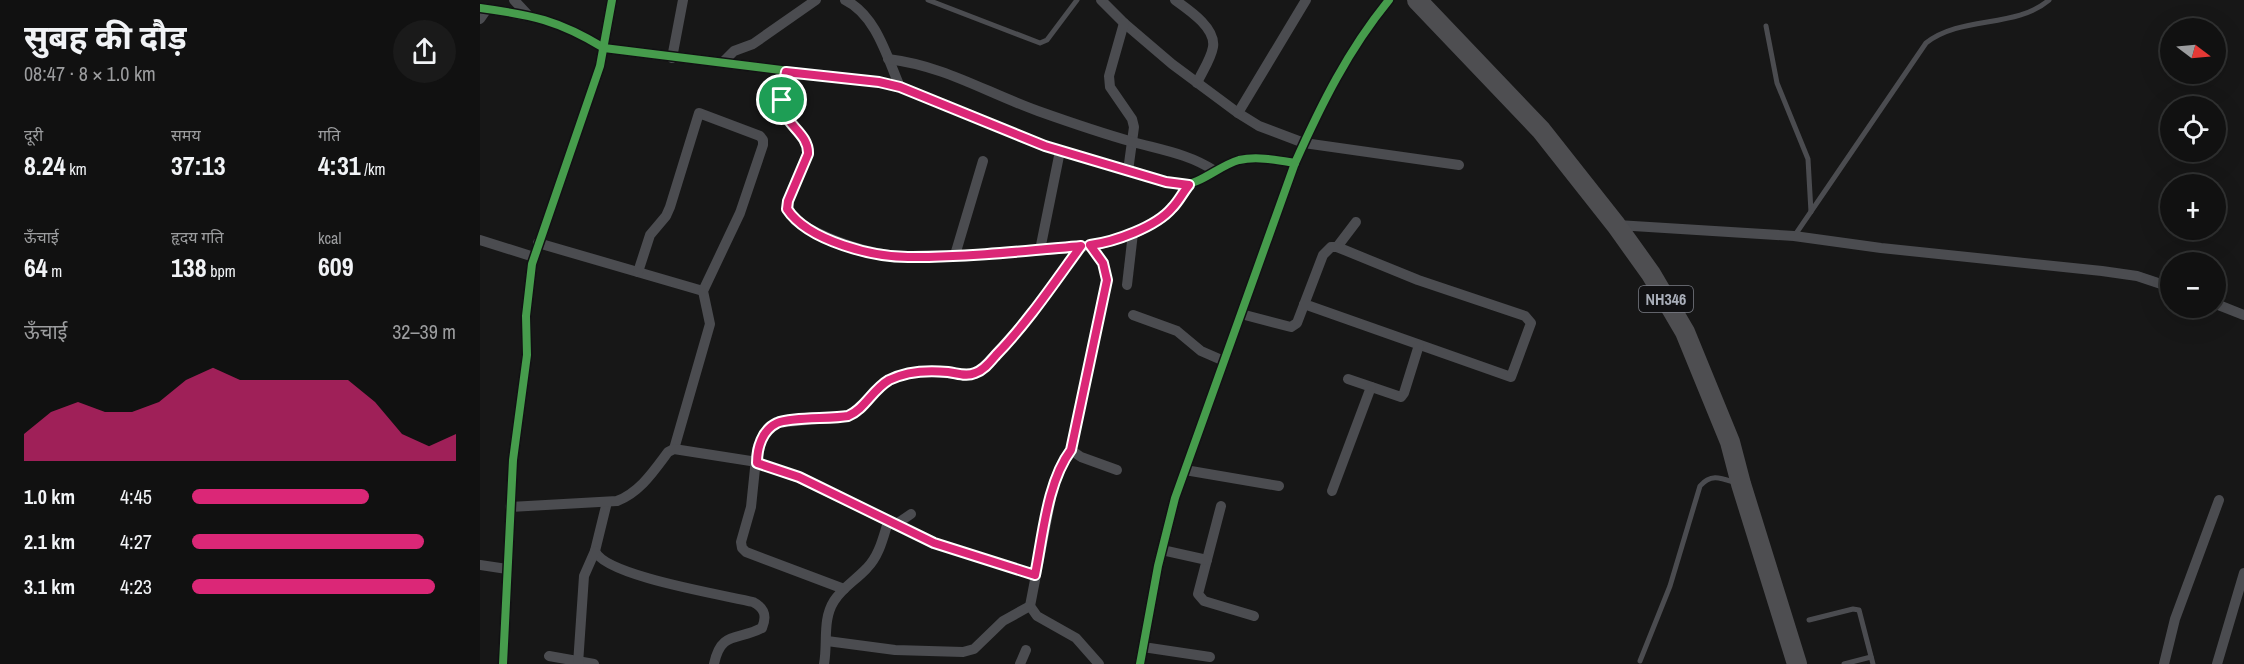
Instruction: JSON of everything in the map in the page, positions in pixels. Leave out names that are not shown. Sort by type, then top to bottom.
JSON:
[{"type":"highway","name":"NH346","points":[[1417,0],[1540,130],[1616,225],[1651,274],[1686,332],[1730,442],[1797,664]]},
{"type":"street","points":[[514,0],[527,14]]},
{"type":"street","points":[[502,664],[514,443],[527,355],[529,286],[538,243],[600,66],[612,0]]},
{"type":"street","points":[[672,58],[683,0]]},
{"type":"street","points":[[722,63],[734,51],[753,44],[816,0]]},
{"type":"street","points":[[845,0],[863,14],[875,29],[900,87]]},
{"type":"street","points":[[1101,0],[1124,23],[1197,83],[1238,113],[1281,136],[1304,143],[1459,165]]},
{"type":"street","points":[[1175,0],[1209,31],[1213,40],[1213,50],[1197,83]]},
{"type":"street","points":[[1238,113],[1306,0]]},
{"type":"street","points":[[1140,664],[1162,550],[1175,498],[1295,163],[1318,111],[1352,49],[1389,0]]},
{"type":"street","points":[[480,19],[484,9],[527,14],[571,28],[604,48],[879,82],[900,87],[960,113],[1060,151],[1166,182],[1189,185]]},
{"type":"street","points":[[1124,23],[1109,76],[1110,87],[1132,119],[1134,127],[1128,171]]},
{"type":"street","points":[[888,59],[908,61],[941,70],[1035,110],[1132,142],[1197,159],[1215,171]]},
{"type":"street","points":[[786,72],[782,100],[783,111],[809,149],[788,201],[787,209],[807,228],[837,243],[910,258],[1101,244],[1133,233],[1156,221],[1172,209],[1189,185],[1240,160],[1266,158],[1295,163]]},
{"type":"street","points":[[638,272],[650,235],[666,216],[670,207],[699,113],[760,136],[763,140],[740,213],[703,291],[710,324],[674,449]]},
{"type":"street","points":[[1040,250],[1060,151]]},
{"type":"street","points":[[954,255],[983,161]]},
{"type":"street","points":[[1337,247],[1356,222]]},
{"type":"street","points":[[1616,225],[1794,236],[1881,249],[2102,271],[2137,276],[2160,284]]},
{"type":"street","points":[[1127,285],[1133,233]]},
{"type":"street","points":[[480,240],[534,257]]},
{"type":"street","points":[[538,243],[703,291]]},
{"type":"street","points":[[1086,245],[1103,263],[1107,280],[1071,450],[1062,463],[1054,482],[1030,606],[1037,616],[1076,638],[1099,664]]},
{"type":"street","points":[[844,589],[746,552],[742,548],[741,542],[751,507],[757,449],[764,435],[777,423],[848,416],[857,412],[873,392],[889,380],[904,374],[925,371],[975,374],[1004,347],[1086,245]]},
{"type":"street","points":[[1241,314],[1291,327],[1297,323],[1304,304],[1323,255],[1330,247],[1337,247],[1418,280],[1525,316],[1531,323],[1511,377],[1304,304]]},
{"type":"street","points":[[2226,308],[2244,315]]},
{"type":"street","points":[[1133,315],[1177,331],[1201,351],[1224,361]]},
{"type":"street","points":[[1348,379],[1399,396],[1403,395],[1419,345]]},
{"type":"street","points":[[1332,490],[1371,387]]},
{"type":"street","points":[[510,507],[617,501],[630,496],[643,484],[668,452],[674,449],[757,462],[799,477],[891,524],[953,551],[1035,575]]},
{"type":"street","points":[[1071,450],[1081,457],[1117,470]]},
{"type":"street","points":[[1185,470],[1279,486]]},
{"type":"street","points":[[2164,664],[2175,620],[2219,500]]},
{"type":"street","points":[[578,663],[584,576],[595,551],[607,502]]},
{"type":"street","points":[[1221,506],[1198,594],[1204,601],[1254,616]]},
{"type":"street","points":[[824,664],[827,641],[826,621],[834,601],[868,568],[891,524],[911,513]]},
{"type":"street","points":[[1162,550],[1207,560]]},
{"type":"street","points":[[595,551],[601,559],[645,578],[759,605],[766,618],[762,628],[751,634],[724,640],[719,646],[714,664]]},
{"type":"street","points":[[480,565],[507,569]]},
{"type":"street","points":[[2217,664],[2244,573]]},
{"type":"street","points":[[827,641],[895,650],[963,652],[974,649],[1003,621],[1030,606]]},
{"type":"street","points":[[1143,647],[1210,657]]},
{"type":"street","points":[[1020,664],[1026,650]]},
{"type":"street","points":[[549,656],[578,663],[594,664]]},
{"type":"lane","points":[[928,0],[1040,43],[1047,40],[1077,0]]},
{"type":"lane","points":[[1794,236],[1926,44],[1938,34],[1952,28],[2011,17],[2027,12],[2049,0]]},
{"type":"lane","points":[[1766,26],[1777,83],[1808,159],[1811,212]]},
{"type":"lane","points":[[1640,661],[1670,586],[1700,486],[1706,479],[1714,476],[1741,484]]},
{"type":"lane","points":[[1809,620],[1853,609],[1859,610],[1873,664]]},
{"type":"lane","points":[[1844,664],[1871,657]]},
{"type":"cycle path","points":[[503,664],[513,460],[527,355],[526,316],[532,264],[600,66],[612,0]]},
{"type":"cycle path","points":[[1140,664],[1158,566],[1175,498],[1295,163],[1336,78],[1361,38],[1389,0]]},
{"type":"cycle path","points":[[480,8],[544,20],[573,31],[604,48],[878,82],[900,87],[1045,146],[1179,185],[1195,182],[1239,160],[1260,158],[1295,163]]},
{"type":"route","points":[[786,72],[879,82],[900,87],[1045,146],[1166,182],[1189,185],[1172,209],[1156,221],[1130,234],[1101,244],[1090,245],[1103,263],[1107,280],[1071,450],[1062,463],[1054,482],[1035,575],[953,551],[799,477],[757,463],[757,449],[764,435],[777,423],[848,416],[857,412],[873,392],[889,380],[904,374],[925,371],[975,374],[1004,347],[1036,309],[1081,246],[910,258],[837,243],[807,228],[787,209],[788,201],[809,149],[783,111],[782,100],[786,72]]}]
